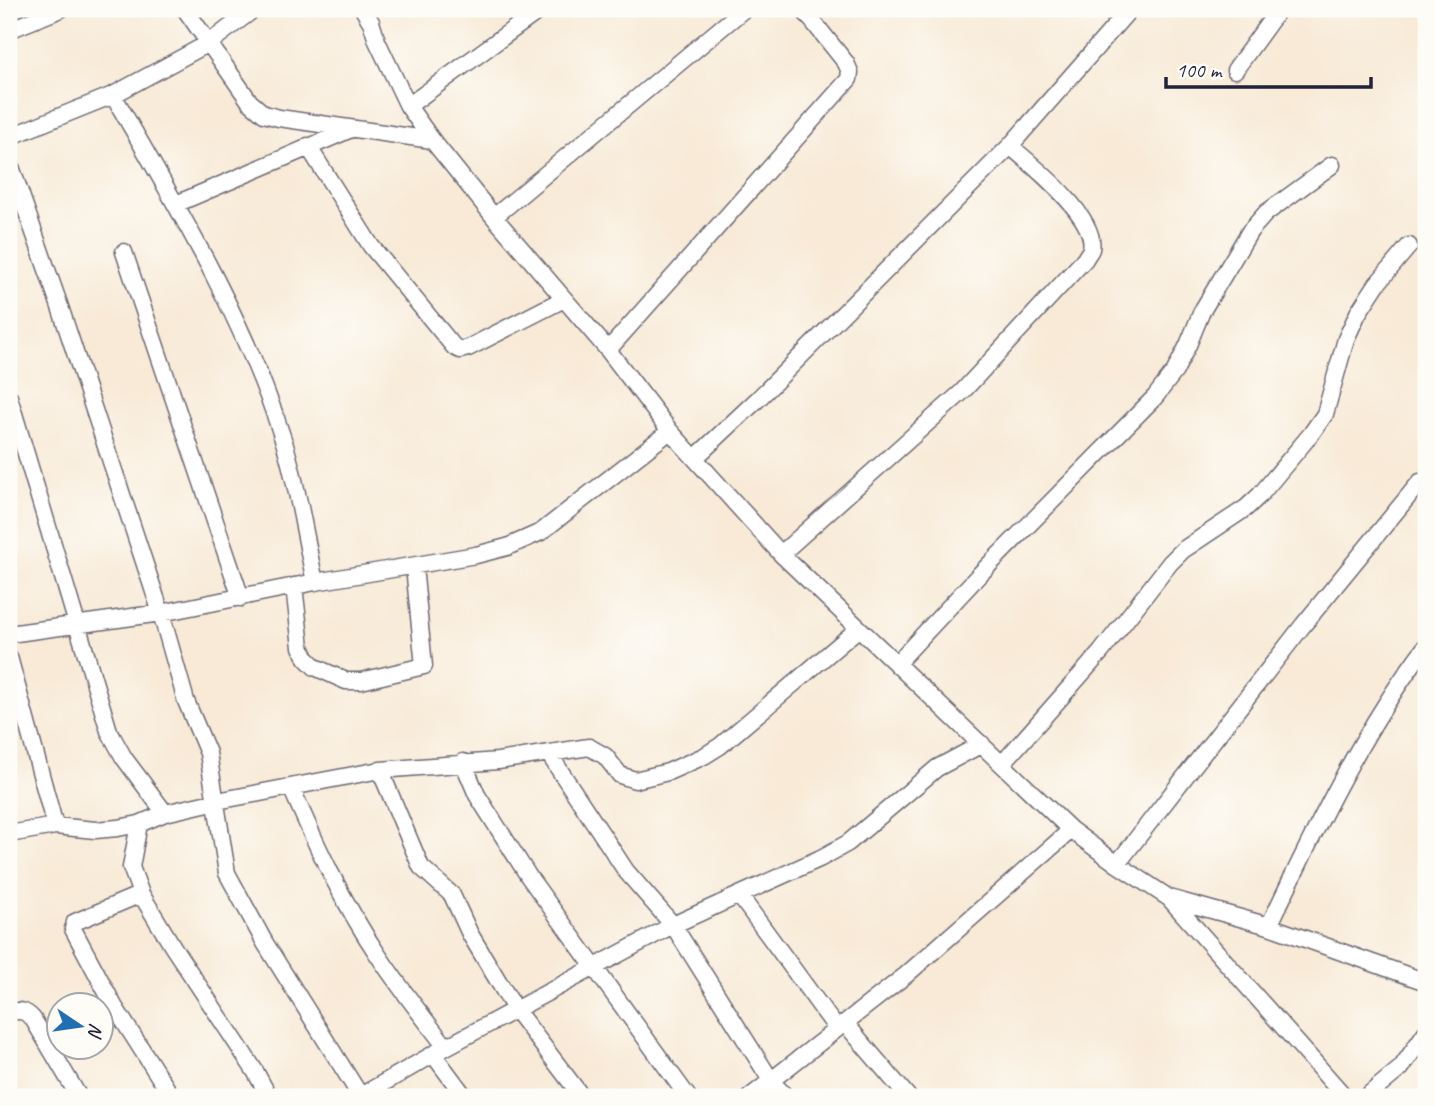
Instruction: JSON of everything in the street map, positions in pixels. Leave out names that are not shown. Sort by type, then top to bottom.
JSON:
[{"type":"street","points":[[9,30],[61,9]]},
{"type":"street","points":[[185,9],[250,102],[264,114],[351,130],[432,140]]},
{"type":"street","points":[[9,137],[113,95],[209,43],[254,9]]},
{"type":"street","points":[[363,9],[408,106],[432,140],[608,350],[670,431],[781,554],[1071,830],[1170,898],[1345,1097]]},
{"type":"street","points":[[408,106],[541,9]]},
{"type":"street","points":[[494,217],[744,9]]},
{"type":"street","points":[[608,350],[849,79],[850,72],[846,63],[803,9]]},
{"type":"street","points":[[695,458],[759,398],[1010,146],[1130,9]]},
{"type":"street","points":[[1235,70],[1279,9]]},
{"type":"street","points":[[113,95],[176,204],[241,332],[284,444],[315,582]]},
{"type":"street","points":[[176,204],[351,130]]},
{"type":"street","points":[[308,146],[371,246],[454,347],[460,350],[468,348],[564,299]]},
{"type":"street","points":[[781,554],[962,392],[1085,259],[1091,248],[1090,238],[1064,193],[1010,146]]},
{"type":"street","points":[[9,161],[161,612],[186,701],[208,754],[227,873],[265,943],[360,1097],[515,1009],[673,925],[821,858],[848,843],[937,768],[982,744]]},
{"type":"street","points":[[896,664],[997,556],[1154,397],[1175,371],[1202,310],[1250,231],[1266,213],[1332,165]]},
{"type":"street","points":[[1002,764],[1101,652],[1170,563],[1183,550],[1246,508],[1311,434],[1325,414],[1346,339],[1358,313],[1377,284],[1409,246]]},
{"type":"street","points":[[124,252],[241,598]]},
{"type":"street","points":[[9,397],[109,732],[124,758],[165,813]]},
{"type":"street","points":[[9,634],[161,612],[315,582],[414,567],[476,555],[526,540],[670,431]]},
{"type":"street","points":[[1117,864],[1304,624],[1420,482]]},
{"type":"street","points":[[294,586],[297,626],[306,658],[326,674],[346,681],[361,681],[424,666],[414,567]]},
{"type":"street","points":[[9,834],[55,826],[95,830],[118,828],[139,824],[165,813],[217,801],[380,770],[548,754],[589,747],[605,757],[620,775],[635,780],[668,772],[704,757],[859,628]]},
{"type":"street","points":[[1269,926],[1308,844],[1380,712],[1426,646]]},
{"type":"street","points":[[9,657],[55,826]]},
{"type":"street","points":[[548,754],[626,870],[673,925],[772,1082],[786,1097]]},
{"type":"street","points":[[463,762],[477,795],[529,877],[688,1097]]},
{"type":"street","points":[[380,770],[421,867],[452,895],[470,934],[515,1009],[582,1097]]},
{"type":"street","points":[[291,787],[321,855],[465,1097]]},
{"type":"street","points":[[139,824],[131,867],[141,894],[269,1097]]},
{"type":"street","points":[[750,1097],[906,975],[1071,830]]},
{"type":"street","points":[[141,894],[75,922],[73,929],[114,1006],[172,1097]]},
{"type":"street","points":[[739,895],[841,1026],[908,1097]]},
{"type":"street","points":[[1170,898],[1269,926],[1426,982]]},
{"type":"street","points":[[9,1012],[20,1010],[33,1019],[79,1097]]},
{"type":"street","points":[[1366,1097],[1401,1068],[1426,1032]]}]
